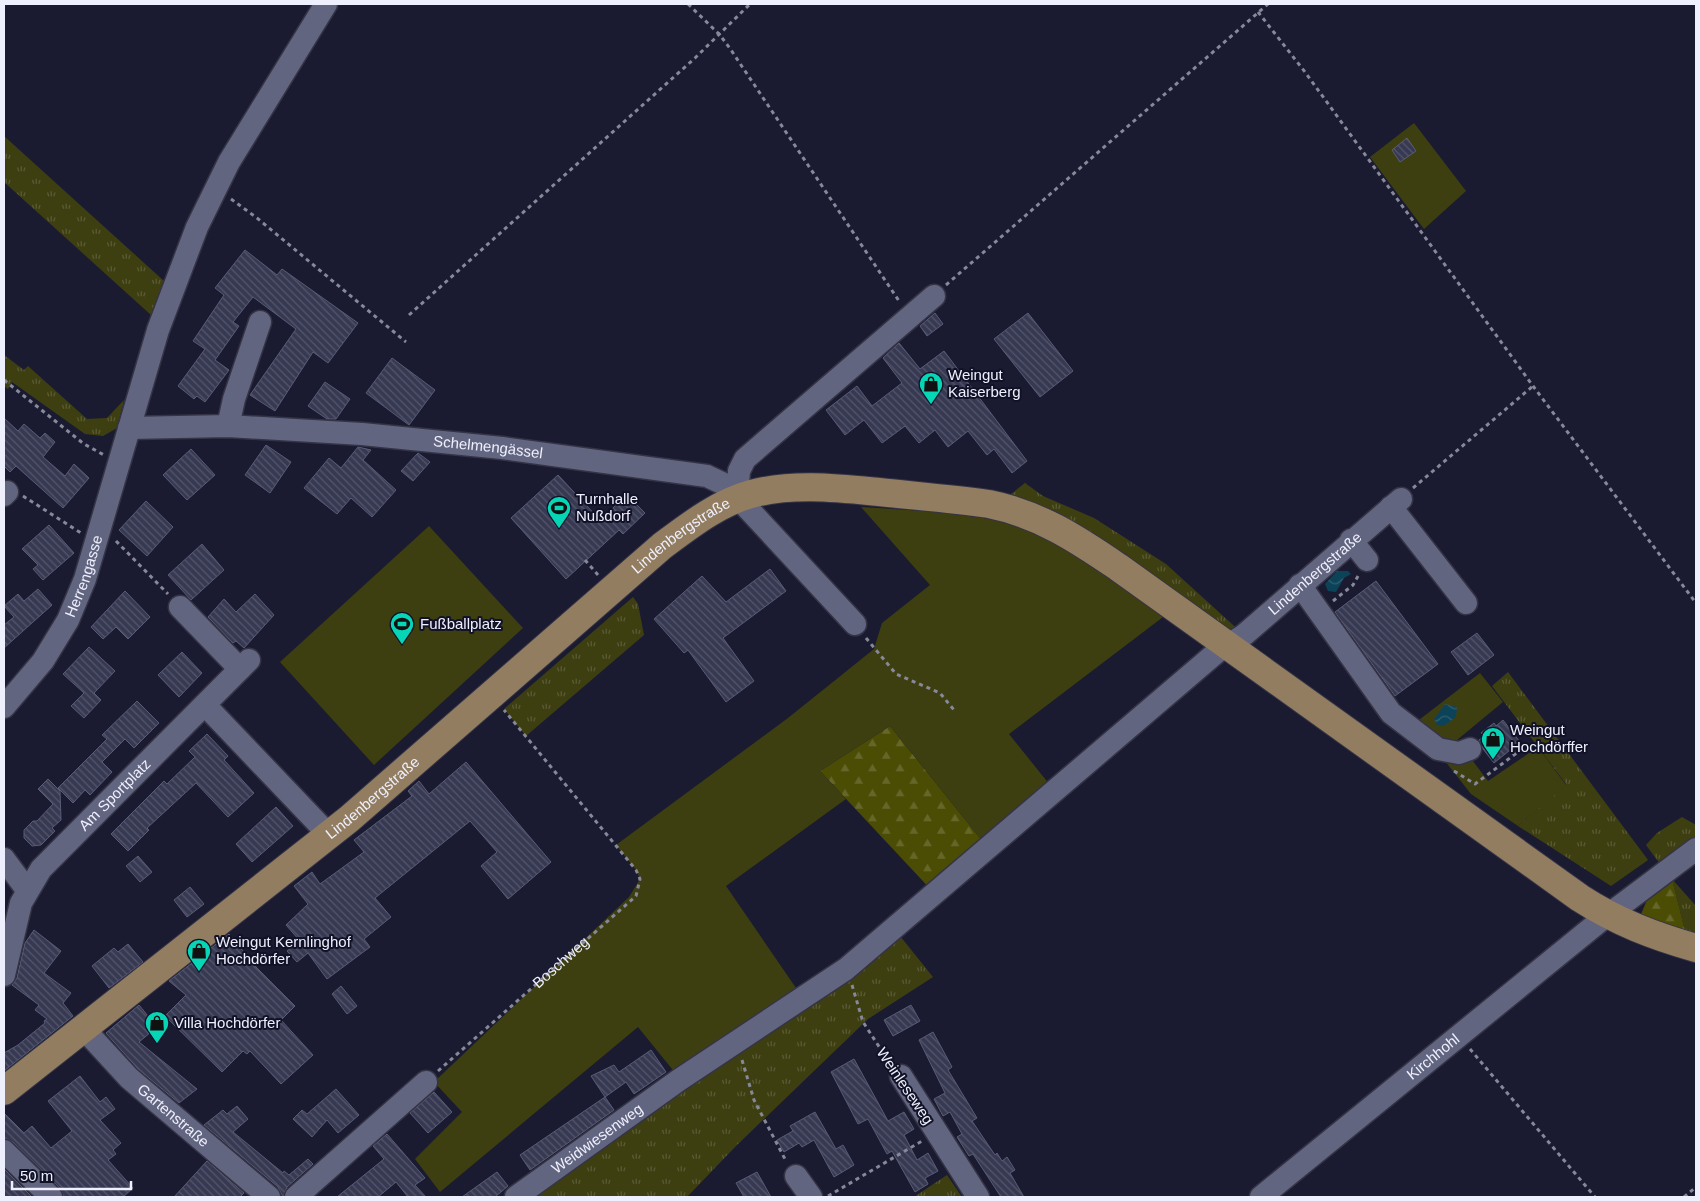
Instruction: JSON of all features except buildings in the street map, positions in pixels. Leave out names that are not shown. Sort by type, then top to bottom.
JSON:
[{"type":"main road","name":"Lindenbergstraße","points":[[4,1091],[329,835],[493,695],[662,546],[700,518],[737,499],[773,490],[820,488],[965,501],[1009,508],[1049,523],[1076,538],[1608,916],[1652,935],[1696,948]]},
{"type":"street","name":"Herrengasse","points":[[4,706],[43,661],[68,620],[85,579],[167,302],[197,227],[229,162],[326,4]]},
{"type":"street","name":"Lindenbergstraße","points":[[737,499],[739,472],[745,459],[934,296]]},
{"type":"street","points":[[228,426],[234,399],[260,322]]},
{"type":"street","name":"Schelmengässel","points":[[129,428],[228,426],[362,434],[502,448],[678,471],[717,480],[726,485],[855,624]]},
{"type":"street","name":"Lindenbergstraße","points":[[846,969],[1217,652],[1244,635],[1351,540],[1396,503]]},
{"type":"street","points":[[1396,503],[1466,603]]},
{"type":"street","points":[[1351,540],[1367,560]]},
{"type":"street","points":[[1300,585],[1320,610],[1391,713],[1438,749],[1459,753],[1470,749]]},
{"type":"street","name":"Am Sportplatz","points":[[4,975],[21,903],[27,890],[42,869],[244,665],[180,607]]},
{"type":"street","points":[[205,705],[329,835]]},
{"type":"street","name":"Kirchhohl","points":[[1261,1197],[1458,1035],[1696,849]]},
{"type":"street","points":[[4,859],[27,890]]},
{"type":"street","name":"Weidwiesenweg","points":[[516,1197],[679,1080],[846,969]]},
{"type":"street","name":"Gartenstraße","points":[[83,1028],[129,1078],[269,1197]]},
{"type":"street","name":"Weinleseweg","points":[[901,1076],[978,1197]]},
{"type":"street","points":[[296,1197],[426,1082]]},
{"type":"street","points":[[4,1151],[50,1197]]},
{"type":"street","points":[[796,1176],[811,1197]]},
{"type":"path","points":[[688,4],[720,35],[909,316]]},
{"type":"path","points":[[410,315],[720,35],[750,4]]},
{"type":"path","points":[[934,296],[1268,4]]},
{"type":"path","points":[[1258,12],[1305,72],[1533,386],[1696,603]]},
{"type":"path","points":[[215,190],[257,218],[406,342]]},
{"type":"path","points":[[4,380],[84,444],[101,454],[121,461]]},
{"type":"path","points":[[1396,503],[1533,386]]},
{"type":"path","points":[[6,493],[21,495],[96,543]]},
{"type":"path","points":[[118,544],[155,580]]},
{"type":"path","points":[[1320,610],[1353,585],[1367,560]]},
{"type":"path","points":[[855,624],[896,674],[940,693],[954,710]]},
{"type":"path","name":"Boschweg","points":[[426,1082],[636,896],[640,880],[636,870],[493,695]]},
{"type":"path","name":"Weinleseweg","points":[[846,969],[863,1022],[883,1054],[901,1076]]},
{"type":"path","points":[[1458,1035],[1595,1197]]},
{"type":"path","points":[[737,1042],[754,1100],[780,1152],[796,1176]]},
{"type":"path","points":[[825,1197],[936,1133]]},
{"type":"path","points":[[1684,1197],[1696,1187]]},
{"type":"green space","points":[[1414,123],[1466,191],[1424,229],[1370,157]]},
{"type":"green space","points":[[4,136],[164,281],[151,315],[4,182]]},
{"type":"green space","points":[[4,355],[24,370],[28,366],[87,419],[107,418],[124,400],[117,428],[103,436],[85,434],[12,382],[8,389],[4,386]]},
{"type":"green space","points":[[1025,483],[1043,496],[1094,518],[1166,564],[1244,635],[1225,634],[1006,498]]},
{"type":"green space","points":[[861,507],[942,512],[1004,521],[1040,533],[1167,614],[1009,734],[1054,790],[988,848],[890,726],[820,771],[846,799],[726,886],[807,1004],[685,1085],[638,1027],[440,1192],[415,1159],[462,1112],[434,1082],[629,897],[640,879],[636,870],[616,845],[788,718],[874,649],[882,623],[930,585]]},
{"type":"green space","name":"Fußballplatz","points":[[429,526],[523,628],[374,765],[280,662]]},
{"type":"green space","points":[[633,597],[638,604],[644,635],[526,736],[504,709]]},
{"type":"green space","points":[[1508,672],[1648,860],[1611,886],[1518,826],[1566,784],[1492,686]]},
{"type":"green space","points":[[1480,673],[1503,702],[1457,740],[1488,781],[1538,747],[1566,785],[1518,826],[1471,794],[1415,723]]},
{"type":"green space","points":[[890,726],[988,848],[935,894],[820,771]]},
{"type":"green space","points":[[1682,817],[1696,825],[1696,839],[1660,864],[1646,845],[1657,833]]},
{"type":"green space","points":[[1672,879],[1696,906],[1696,938],[1686,935]]},
{"type":"green space","points":[[1672,879],[1686,935],[1639,919],[1647,900]]},
{"type":"green space","points":[[896,931],[933,977],[868,1019],[736,1146],[687,1197],[521,1197]]},
{"type":"green space","points":[[947,1175],[962,1197],[914,1197]]},
{"type":"water","points":[[1337,571],[1348,571],[1351,574],[1344,578],[1336,592],[1328,591],[1325,584]]},
{"type":"water","points":[[1445,704],[1457,707],[1456,717],[1444,726],[1437,725],[1434,719]]},
{"type":"place","name":"Weingut Kaiserberg","points":[[931,405]]},
{"type":"place","name":"Turnhalle Nußdorf","points":[[559,529]]},
{"type":"place","name":"Fußballplatz","points":[[402,645]]},
{"type":"place","name":"Weingut Hochdörffer","points":[[1493,760]]},
{"type":"place","name":"Weingut Kernlinghof Hochdörfer","points":[[199,972]]},
{"type":"place","name":"Villa Hochdörfer","points":[[157,1044]]}]
